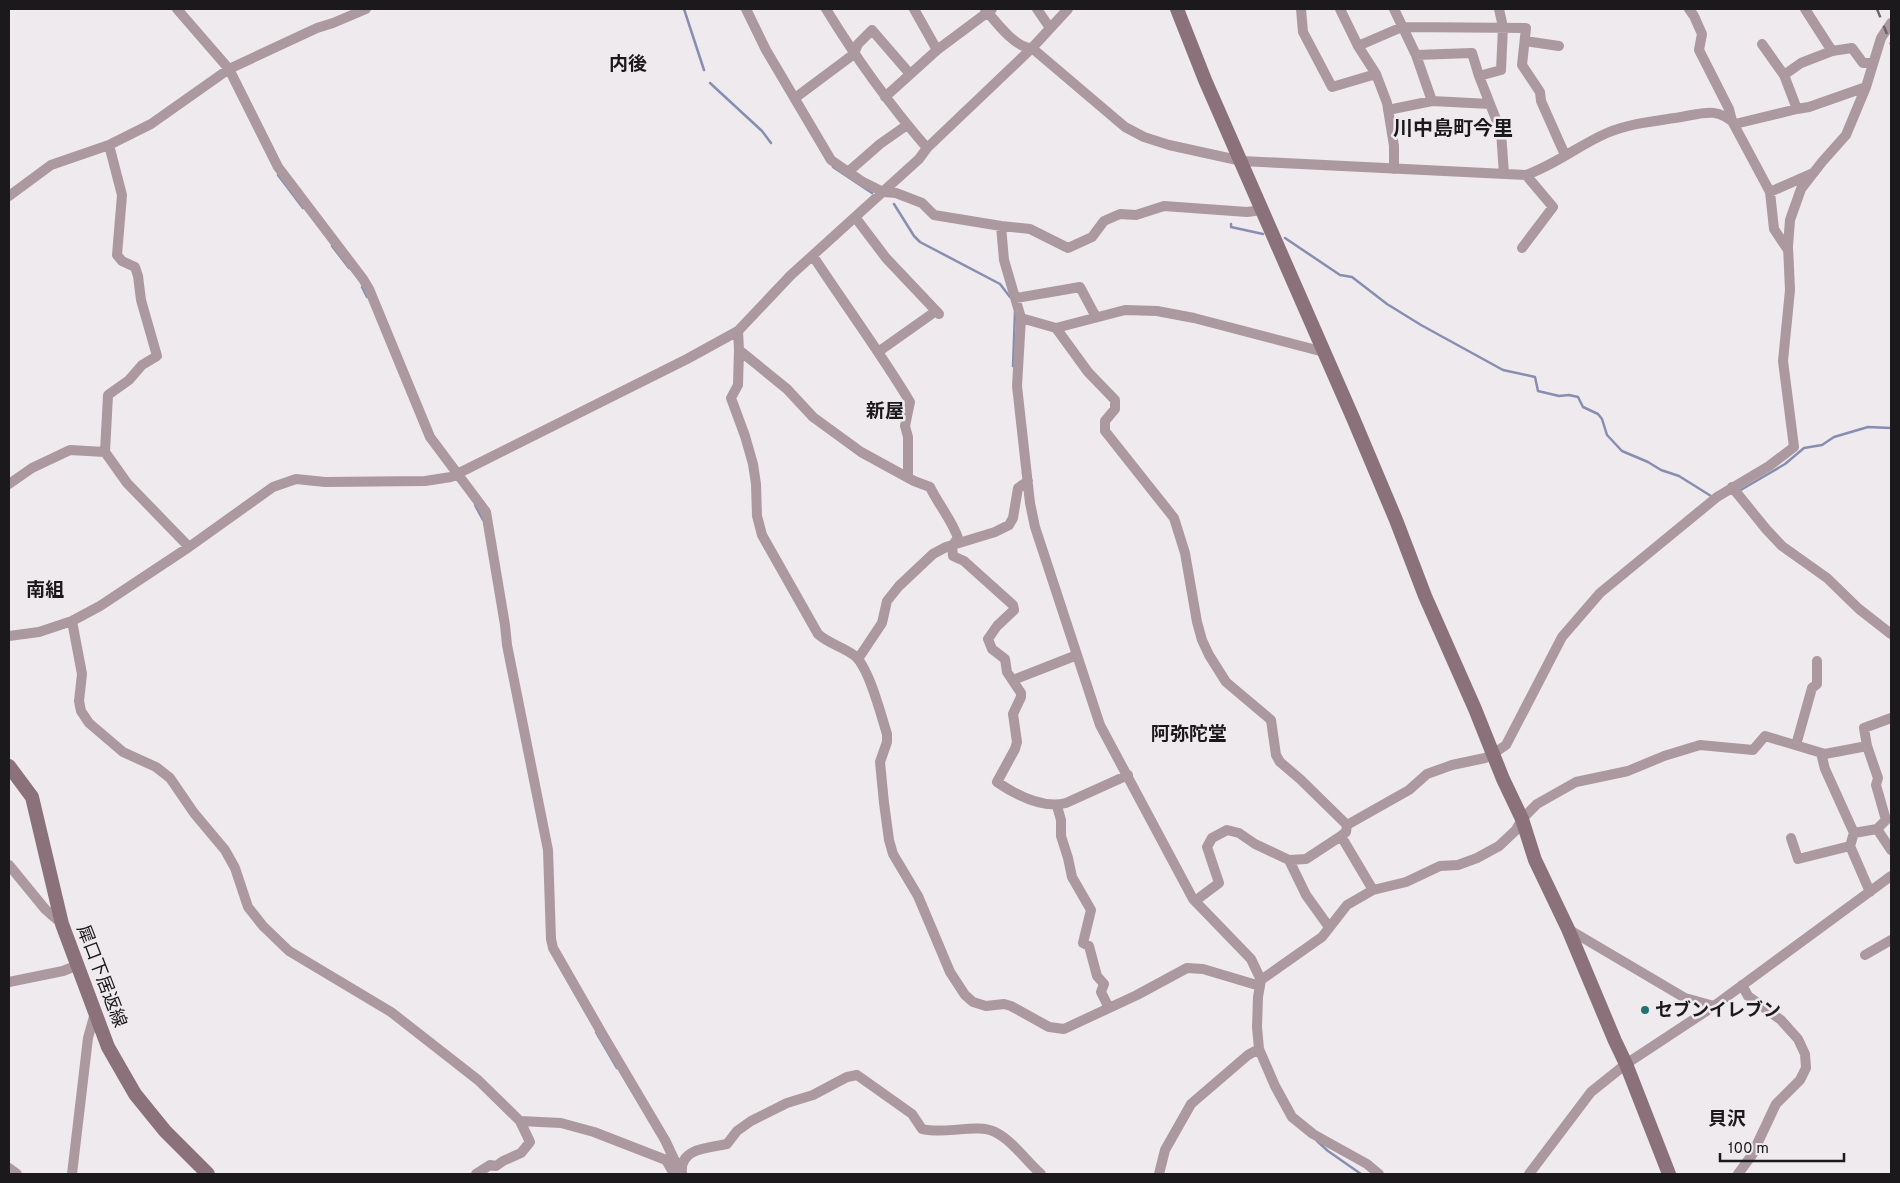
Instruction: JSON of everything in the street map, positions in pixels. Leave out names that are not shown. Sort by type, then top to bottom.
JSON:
[{"type":"street","points":[[177,9],[229,69],[278,167],[370,289],[430,437],[455,475],[486,512],[507,645],[548,850],[551,939],[554,948],[604,1037],[666,1140],[682,1174]]},
{"type":"street","points":[[9,196],[52,165],[110,144],[151,124],[229,69],[317,28],[366,9]]},
{"type":"street","points":[[746,9],[766,50],[831,160],[882,192],[896,193],[922,203],[934,215],[1030,229],[1068,248],[1092,237],[1104,221],[1120,214],[1136,215],[1164,206],[1246,212],[1262,210]]},
{"type":"street","points":[[826,9],[854,54],[885,97],[927,148]]},
{"type":"street","points":[[914,9],[937,50]]},
{"type":"street","points":[[1037,9],[1050,28]]},
{"type":"street","points":[[9,636],[39,632],[72,621],[100,606],[273,487],[296,479],[324,482],[425,481],[455,475],[625,391],[738,331],[791,275],[919,159],[927,148],[1032,48],[1068,9]]},
{"type":"street","points":[[1177,9],[1205,80],[1242,161],[1396,520],[1425,596],[1503,780],[1522,819],[1535,860],[1568,929],[1626,1064],[1669,1174]]},
{"type":"street","points":[[1301,9],[1303,32],[1332,87],[1376,74]]},
{"type":"street","points":[[1340,9],[1358,46],[1376,74],[1388,110],[1394,146],[1394,168]]},
{"type":"street","points":[[1394,9],[1416,55],[1432,101]]},
{"type":"street","points":[[1479,76],[1501,70],[1503,26],[1499,9]]},
{"type":"street","points":[[1689,9],[1702,34],[1699,50],[1729,109],[1732,121],[1770,192],[1774,230],[1788,250]]},
{"type":"street","points":[[1806,9],[1832,51]]},
{"type":"street","points":[[885,97],[937,50],[988,10],[1018,44],[1026,48],[1032,48],[1125,127],[1169,145],[1242,161],[1526,175],[1538,171],[1608,132],[1630,125],[1709,112],[1724,114],[1734,124],[1809,107],[1866,87]]},
{"type":"street","points":[[1347,825],[1409,790],[1427,774],[1493,754],[1506,745],[1562,636],[1600,593],[1717,498],[1770,466],[1794,448],[1783,361],[1790,290],[1788,250],[1792,213],[1801,189],[1846,135],[1866,87],[1881,38],[1891,23]]},
{"type":"street","points":[[1358,46],[1402,27],[1503,26],[1526,28],[1522,65],[1540,92],[1541,101],[1565,155]]},
{"type":"street","points":[[795,98],[854,54],[858,44],[872,30],[910,74]]},
{"type":"street","points":[[1525,41],[1559,46]]},
{"type":"street","points":[[1762,44],[1784,74],[1797,109]]},
{"type":"street","points":[[1784,74],[1801,63],[1832,51],[1852,48],[1864,63],[1872,63]]},
{"type":"street","points":[[1416,55],[1472,52],[1500,132],[1504,174]]},
{"type":"street","points":[[1388,110],[1432,101],[1490,104]]},
{"type":"street","points":[[848,172],[880,144],[907,125]]},
{"type":"street","points":[[110,144],[122,195],[117,255],[122,261],[135,267],[138,276],[140,300],[157,356],[142,365],[129,380],[108,395],[104,452],[127,483],[188,547]]},
{"type":"street","points":[[1770,192],[1814,173]]},
{"type":"street","points":[[1522,248],[1553,207],[1526,175]]},
{"type":"street","points":[[855,217],[886,258],[938,313],[878,352]]},
{"type":"street","points":[[1001,226],[1004,260],[1021,318],[1017,386],[1030,503],[1035,527],[1100,725],[1195,901],[1251,959],[1261,983],[1257,1012],[1259,1049],[1275,1086],[1292,1117],[1313,1134],[1367,1164],[1379,1174]]},
{"type":"street","points":[[813,256],[910,402],[905,426],[908,437],[908,476]]},
{"type":"street","points":[[1016,298],[1080,287],[1096,317]]},
{"type":"street","points":[[1021,318],[1056,328],[1125,310],[1156,311],[1194,318],[1324,352]]},
{"type":"street","points":[[1056,328],[1088,372],[1115,400],[1115,409],[1106,421],[1105,431],[1174,518],[1185,553],[1196,622],[1209,655],[1226,682],[1271,720],[1276,755],[1280,762],[1347,825]]},
{"type":"street","points":[[738,331],[740,350],[738,384],[731,398],[753,464],[757,516],[762,535],[818,634],[853,654],[865,670],[887,734],[888,742],[880,762],[886,820],[893,854],[918,896],[950,972],[965,995],[973,1002],[986,1006],[1004,1004],[1011,1006],[1049,1027],[1064,1030],[1186,968],[1203,969],[1261,983]]},
{"type":"street","points":[[740,350],[787,389],[813,417],[861,452],[908,476],[914,481],[930,487],[943,512],[955,529],[958,538],[952,546],[953,556],[964,561],[1013,605],[1014,610],[997,626],[988,639],[992,649],[1005,659],[1008,672],[1021,689],[1021,697],[1013,714],[1017,742],[997,782],[1022,796],[1057,806],[1066,804],[1128,775]]},
{"type":"street","points":[[9,484],[32,468],[70,450],[104,452]]},
{"type":"street","points":[[858,659],[882,623],[887,601],[899,586],[933,554],[995,532],[1009,525],[1013,518],[1018,488],[1028,481]]},
{"type":"street","points":[[1732,488],[1782,546],[1827,578],[1859,609],[1891,634]]},
{"type":"street","points":[[72,621],[82,674],[79,701],[81,711],[94,728],[123,752],[156,767],[170,778],[194,813],[225,850],[236,868],[248,906],[263,926],[289,951],[392,1012],[478,1080],[520,1121],[530,1142],[521,1153],[503,1161],[499,1170],[490,1165],[476,1174]]},
{"type":"street","points":[[1013,680],[1076,655]]},
{"type":"street","points":[[1796,746],[1812,688],[1817,684],[1817,661]]},
{"type":"street","points":[[1854,833],[1877,829],[1886,820],[1876,785],[1878,778],[1867,746],[1864,728],[1891,718]]},
{"type":"street","points":[[1261,983],[1322,937],[1347,905],[1373,890],[1406,882],[1440,866],[1458,865],[1477,858],[1499,846],[1516,830],[1522,819],[1537,804],[1576,782],[1628,771],[1664,756],[1700,745],[1753,750],[1765,736],[1825,754],[1867,746]]},
{"type":"street","points":[[1821,753],[1825,769],[1854,833],[1850,846],[1870,892]]},
{"type":"street","name":"犀口下居返線","points":[[9,766],[32,798],[62,924],[108,1047],[135,1094],[165,1131],[208,1174]]},
{"type":"street","points":[[1057,806],[1061,820],[1061,836],[1072,877],[1091,910],[1083,943],[1089,946],[1097,976],[1104,984],[1101,992],[1109,1008]]},
{"type":"street","points":[[1195,901],[1219,883],[1207,847],[1212,838],[1227,830],[1239,833],[1255,844],[1289,860],[1306,859],[1346,832],[1347,825]]},
{"type":"street","points":[[1877,829],[1891,850]]},
{"type":"street","points":[[1341,836],[1373,890]]},
{"type":"street","points":[[1791,838],[1798,859],[1850,846]]},
{"type":"street","points":[[1289,860],[1306,895],[1329,927]]},
{"type":"street","points":[[9,865],[45,909],[62,924]]},
{"type":"street","points":[[1529,1174],[1590,1092],[1626,1064],[1714,1006],[1891,876]]},
{"type":"street","points":[[1568,929],[1685,998],[1714,1006]]},
{"type":"street","points":[[1865,955],[1891,940]]},
{"type":"street","points":[[9,982],[63,971],[78,965]]},
{"type":"street","points":[[1738,1174],[1752,1155],[1776,1104],[1800,1080],[1806,1068],[1805,1054],[1798,1039],[1781,1020],[1748,996],[1742,985]]},
{"type":"street","points":[[72,1174],[88,1038],[95,1013]]},
{"type":"street","points":[[1158,1174],[1165,1150],[1191,1104],[1248,1055],[1259,1049]]},
{"type":"street","points":[[682,1174],[683,1159],[688,1154],[727,1144],[737,1131],[751,1121],[787,1103],[813,1095],[847,1077],[857,1075],[912,1114],[922,1128],[935,1131],[969,1129],[994,1131],[1041,1174]]},
{"type":"street","points":[[520,1121],[561,1124],[594,1132],[666,1160],[674,1174]]},
{"type":"street","points":[[9,1168],[18,1174]]},
{"type":"waterway","points":[[684,9],[704,70]]},
{"type":"waterway","points":[[710,83],[762,131],[771,143]]},
{"type":"waterway","points":[[833,167],[872,193]]},
{"type":"waterway","points":[[278,175],[303,208]]},
{"type":"waterway","points":[[894,204],[914,236],[920,242],[1000,284],[1010,297]]},
{"type":"waterway","points":[[1231,224],[1231,227],[1263,234]]},
{"type":"waterway","points":[[1285,238],[1340,275],[1352,277],[1387,304],[1421,325],[1503,370],[1535,377],[1538,391],[1559,396],[1569,395],[1578,397],[1583,407],[1598,414],[1602,419],[1607,435],[1622,451],[1661,470],[1679,476],[1711,496]]},
{"type":"waterway","points":[[332,246],[349,268]]},
{"type":"waterway","points":[[362,287],[367,297]]},
{"type":"waterway","points":[[1013,366],[1015,312]]},
{"type":"waterway","points":[[1739,491],[1785,464],[1804,448],[1822,445],[1834,437],[1868,427],[1891,428]]},
{"type":"waterway","points":[[475,505],[483,520]]},
{"type":"waterway","points":[[596,1032],[617,1068]]},
{"type":"waterway","points":[[1317,1141],[1361,1174]]},
{"type":"railway","points":[[1877,9],[1891,44]]},
{"type":"place","name":"セブンイレブン","points":[[1645,1010]]},
{"type":"district","name":"内後","points":[[628,63]]},
{"type":"district","name":"川中島町今里","points":[[1453,128]]},
{"type":"district","name":"新屋","points":[[885,410]]},
{"type":"district","name":"南組","points":[[45,589]]},
{"type":"district","name":"阿弥陀堂","points":[[1189,733]]},
{"type":"district","name":"貝沢","points":[[1727,1118]]}]
